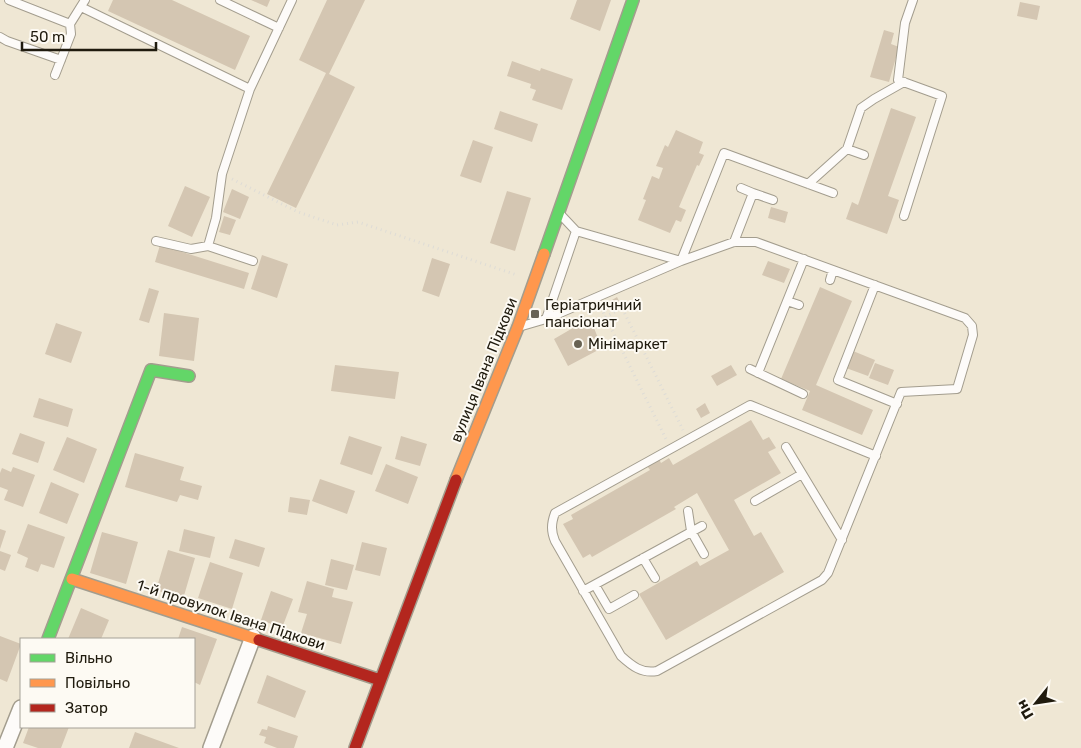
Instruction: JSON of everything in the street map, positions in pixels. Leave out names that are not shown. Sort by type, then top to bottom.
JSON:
[{"type":"street","name":"вулиця Івана Підкови","points":[[355,748],[445,508],[518,327],[632,0]]},
{"type":"street","points":[[48,638],[152,370],[189,376]]},
{"type":"street","name":"1-й провулок Івана Підкови","points":[[72,580],[253,637],[380,680]]},
{"type":"street","points":[[211,748],[253,637]]},
{"type":"street","points":[[5,748],[20,710]]},
{"type":"lane","points":[[8,0],[70,24]]},
{"type":"lane","points":[[220,0],[279,28]]},
{"type":"lane","points":[[208,246],[216,218],[222,174],[250,89],[292,0]]},
{"type":"lane","points":[[904,216],[942,96],[898,80],[905,23],[913,0]]},
{"type":"lane","points":[[55,74],[71,34],[70,24],[83,4],[250,89]]},
{"type":"lane","points":[[0,37],[6,41],[61,60]]},
{"type":"lane","points":[[808,184],[848,149],[861,108],[904,82]]},
{"type":"lane","points":[[848,149],[864,155]]},
{"type":"lane","points":[[681,261],[724,153],[832,193]]},
{"type":"lane","points":[[741,188],[773,200]]},
{"type":"lane","points":[[734,242],[753,193]]},
{"type":"lane","points":[[559,212],[576,231],[681,261]]},
{"type":"lane","points":[[546,319],[576,231]]},
{"type":"lane","points":[[156,241],[190,249],[208,246],[253,261]]},
{"type":"lane","points":[[518,327],[546,319],[681,261],[734,242],[756,242],[966,318],[972,326],[973,335],[957,389],[901,392],[897,404],[876,456],[842,540],[828,573],[822,580],[657,671],[648,673],[629,664],[621,656],[583,591],[552,533],[552,522],[555,513],[750,405],[876,456]]},
{"type":"lane","points":[[758,373],[804,259]]},
{"type":"lane","points":[[830,280],[833,270]]},
{"type":"lane","points":[[875,285],[838,380],[897,404]]},
{"type":"lane","points":[[787,301],[799,304]]},
{"type":"lane","points":[[750,369],[802,394]]},
{"type":"lane","points":[[786,447],[842,540]]},
{"type":"lane","points":[[755,501],[802,474]]},
{"type":"lane","points":[[688,511],[691,531],[704,554]]},
{"type":"lane","points":[[583,591],[702,526]]},
{"type":"lane","points":[[643,558],[655,578]]},
{"type":"lane","points":[[595,585],[609,609],[634,595]]},
{"type":"path","points":[[222,174],[298,212],[337,225],[358,222],[534,282]]},
{"type":"path","points":[[596,298],[671,449]]},
{"type":"path","points":[[605,317],[622,308],[688,440]]},
{"type":"building","points":[[113,0],[172,0],[250,36],[235,70],[108,11]]},
{"type":"building","points":[[251,0],[270,0],[267,7]]},
{"type":"building","points":[[327,0],[365,0],[329,74],[355,87],[296,208],[267,194],[326,73],[299,60]]},
{"type":"building","points":[[577,0],[611,0],[600,31],[570,19]]},
{"type":"building","points":[[1020,2],[1040,6],[1037,20],[1017,16]]},
{"type":"building","points":[[884,30],[894,33],[891,44],[899,47],[889,82],[870,77]]},
{"type":"building","points":[[512,61],[540,71],[541,68],[573,79],[562,110],[532,100],[536,90],[530,88],[531,84],[507,76]]},
{"type":"building","points":[[891,108],[916,117],[888,196],[899,200],[887,234],[846,219],[852,202],[858,205]]},
{"type":"building","points":[[500,111],[538,124],[532,142],[494,129]]},
{"type":"building","points":[[676,130],[703,142],[699,153],[704,155],[699,166],[697,165],[679,207],[686,210],[681,222],[676,220],[670,233],[638,220],[646,200],[643,199],[652,176],[659,179],[663,168],[656,166],[665,145],[668,147]]},
{"type":"building","points":[[473,140],[493,147],[481,183],[460,176]]},
{"type":"building","points":[[185,186],[210,197],[192,237],[168,226]]},
{"type":"building","points":[[232,189],[249,197],[240,219],[223,212]]},
{"type":"building","points":[[507,191],[531,198],[515,251],[490,243]]},
{"type":"building","points":[[771,207],[788,212],[785,223],[768,218]]},
{"type":"building","points":[[224,216],[236,220],[230,235],[219,232]]},
{"type":"building","points":[[160,245],[249,273],[244,289],[155,262]]},
{"type":"building","points":[[262,255],[288,264],[277,298],[251,289]]},
{"type":"building","points":[[432,258],[450,264],[439,297],[422,291]]},
{"type":"building","points":[[768,261],[790,269],[784,283],[762,275]]},
{"type":"building","points":[[820,287],[852,301],[816,385],[873,410],[862,435],[802,410],[810,391],[781,379]]},
{"type":"building","points":[[149,288],[159,291],[149,323],[139,320]]},
{"type":"building","points":[[617,297],[620,303],[611,309],[607,303]]},
{"type":"building","points":[[164,313],[199,318],[194,361],[159,356]]},
{"type":"building","name":"Мінімаркет","points":[[590,318],[602,348],[568,366],[554,339]]},
{"type":"building","points":[[56,323],[82,332],[71,363],[45,354]]},
{"type":"building","points":[[853,351],[875,360],[868,376],[846,368]]},
{"type":"building","points":[[875,363],[894,370],[888,385],[869,378]]},
{"type":"building","points":[[335,365],[399,372],[395,399],[331,391]]},
{"type":"building","points":[[731,365],[737,375],[717,386],[711,376]]},
{"type":"building","points":[[39,398],[73,409],[68,427],[33,417]]},
{"type":"building","points":[[705,403],[710,413],[701,418],[696,409]]},
{"type":"building","points":[[751,420],[763,440],[769,437],[776,448],[768,452],[781,473],[734,500],[754,536],[761,532],[784,572],[666,640],[639,594],[697,561],[700,566],[729,550],[697,493],[674,507],[676,509],[592,557],[590,554],[583,558],[563,524],[573,519],[571,515],[650,470],[647,466],[659,459],[661,463],[669,458],[673,465]]},
{"type":"building","points":[[20,433],[45,442],[38,463],[12,454]]},
{"type":"building","points":[[349,436],[382,447],[372,475],[340,464]]},
{"type":"building","points":[[401,436],[427,444],[420,466],[395,459]]},
{"type":"building","points":[[67,437],[97,449],[84,483],[53,470]]},
{"type":"building","points":[[135,453],[184,467],[180,480],[202,486],[198,500],[180,495],[177,502],[125,487]]},
{"type":"building","points":[[386,464],[418,477],[408,504],[375,491]]},
{"type":"building","points":[[13,467],[35,475],[23,507],[4,500],[8,490],[0,487],[2,468],[11,472]]},
{"type":"building","points":[[320,479],[355,491],[347,514],[312,501]]},
{"type":"building","points":[[51,482],[79,494],[67,524],[39,513]]},
{"type":"building","points":[[290,497],[310,500],[307,515],[288,512]]},
{"type":"building","points":[[28,524],[65,537],[54,568],[41,564],[38,572],[25,567],[28,558],[17,553]]},
{"type":"building","points":[[0,529],[6,531],[0,549]]},
{"type":"building","points":[[184,529],[215,537],[210,558],[179,551]]},
{"type":"building","points":[[102,532],[138,542],[126,584],[90,573]]},
{"type":"building","points":[[235,539],[265,548],[259,567],[229,558]]},
{"type":"building","points":[[362,542],[387,548],[380,576],[355,570]]},
{"type":"building","points":[[168,550],[195,558],[183,599],[156,590]]},
{"type":"building","points":[[0,551],[11,555],[5,571],[0,569]]},
{"type":"building","points":[[331,559],[354,565],[347,590],[325,585]]},
{"type":"building","points":[[210,562],[243,573],[232,609],[198,598]]},
{"type":"building","points":[[307,581],[334,589],[332,597],[353,602],[341,644],[301,633],[307,614],[298,612]]},
{"type":"building","points":[[271,591],[293,599],[282,628],[261,620]]},
{"type":"building","points":[[81,608],[109,620],[101,638],[68,638]]},
{"type":"building","points":[[182,627],[217,639],[200,685],[195,682],[195,638],[178,638]]},
{"type":"building","points":[[0,636],[20,644],[20,647],[7,682],[0,679]]},
{"type":"building","points":[[267,675],[306,691],[295,718],[257,703]]},
{"type":"building","points":[[268,726],[298,736],[294,748],[277,748],[264,743],[266,737],[259,735],[262,729],[267,730]]},
{"type":"building","points":[[29,728],[69,728],[61,748],[38,748],[23,743]]},
{"type":"building","points":[[135,732],[179,748],[129,748]]},
{"type":"traffic: fast","points":[[544,254],[633,0]]},
{"type":"traffic: fast","points":[[48,638],[151,370],[189,376]]},
{"type":"traffic: slow","points":[[456,480],[518,327],[544,254]]},
{"type":"traffic: slow","points":[[72,579],[259,640]]},
{"type":"traffic: jam","points":[[355,748],[456,480]]},
{"type":"traffic: jam","points":[[259,640],[380,680]]},
{"type":"place","name":"Геріатричний пансіонат","points":[[535,314]]},
{"type":"place","name":"Мінімаркет","points":[[578,344]]}]
